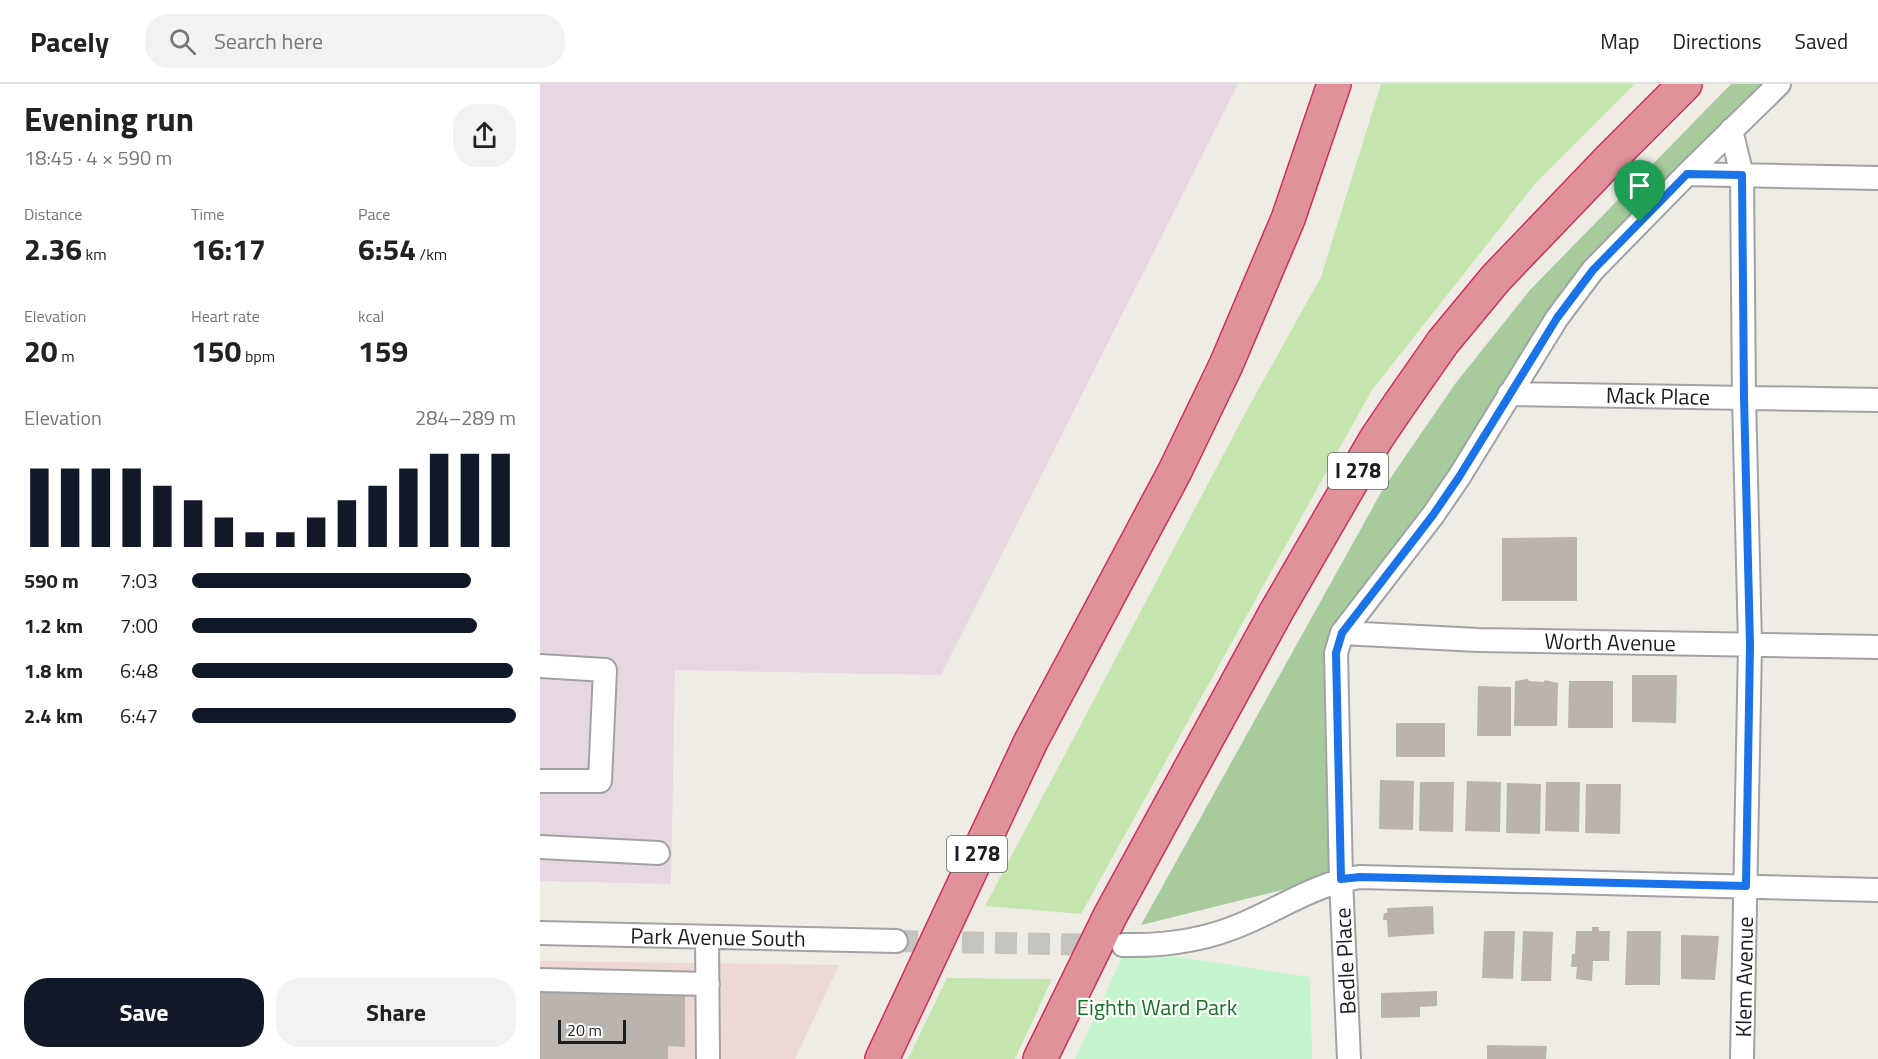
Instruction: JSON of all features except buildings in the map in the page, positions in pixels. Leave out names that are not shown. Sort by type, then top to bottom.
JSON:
[{"type":"highway","name":"I 278","points":[[882,1059],[1031,741],[1175,471],[1226,365],[1288,219],[1334,84]]},
{"type":"highway","name":"I 278","points":[[1040,1059],[1110,916],[1259,644],[1371,447],[1438,350],[1496,278],[1685,84]]},
{"type":"street","name":"Bedle Place","points":[[1349,1059],[1341,879],[1336,653],[1342,633],[1433,515],[1557,318],[1593,270],[1779,84]]},
{"type":"street","name":"Klem Avenue","points":[[1731,130],[1742,175],[1750,645],[1742,1059]]},
{"type":"street","points":[[1687,174],[1878,178]]},
{"type":"street","name":"Mack Place","points":[[1509,394],[1878,400]]},
{"type":"street","name":"Worth Avenue","points":[[1342,633],[1478,640],[1878,647]]},
{"type":"street","points":[[540,666],[605,670],[600,781],[540,781]]},
{"type":"street","points":[[540,847],[658,853]]},
{"type":"street","points":[[1123,945],[1149,945],[1195,939],[1242,924],[1341,879],[1360,877],[1878,890]]},
{"type":"street","name":"Park Avenue South","points":[[540,933],[896,941]]},
{"type":"street","points":[[706,937],[708,1059]]},
{"type":"street","points":[[540,980],[708,984]]},
{"type":"shaded area","points":[[540,84],[1238,84],[941,675],[675,670],[671,884],[540,881]]},
{"type":"shaded area","points":[[540,961],[839,965],[795,1059],[540,1059]]},
{"type":"green space","points":[[1381,84],[1635,84],[1534,185],[1372,390],[1081,914],[985,906],[1248,408],[1321,277]]},
{"type":"green space","points":[[1731,84],[1772,84],[1601,259],[1333,641],[1331,878],[1141,925],[1383,489],[1455,384],[1530,290]]},
{"type":"green space","name":"Eighth Ward Park","points":[[1126,949],[1310,977],[1312,1059],[1075,1059]]},
{"type":"green space","points":[[947,978],[1052,979],[1015,1059],[908,1059]]},
{"type":"tunnel","points":[[896,941],[1107,945]]},
{"type":"route","points":[[1687,174],[1742,175],[1750,645],[1746,886],[1360,877],[1341,879],[1336,653],[1342,633],[1433,515],[1459,477],[1557,318],[1593,270],[1640,222],[1687,174]]}]
